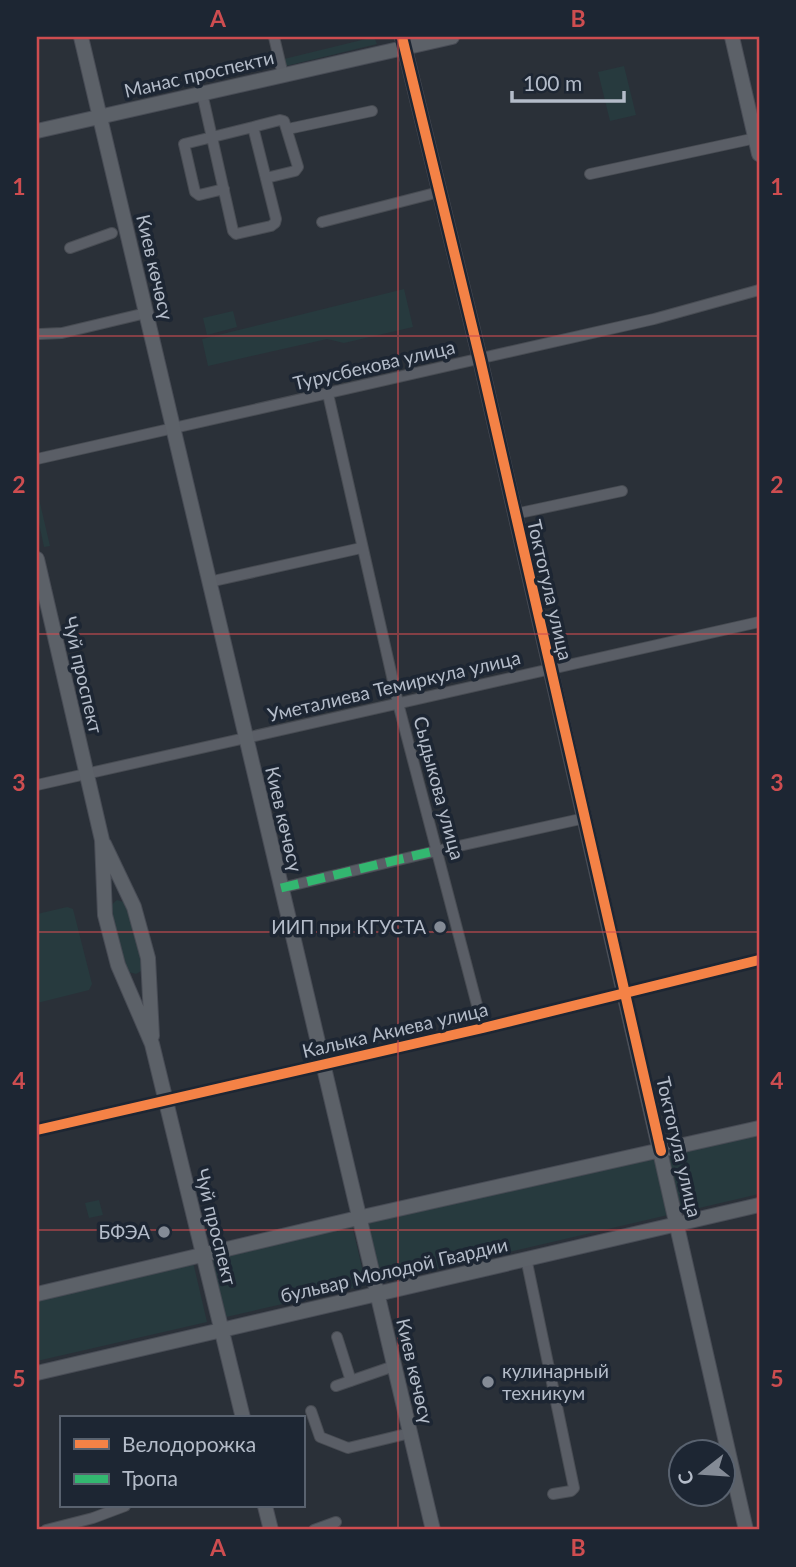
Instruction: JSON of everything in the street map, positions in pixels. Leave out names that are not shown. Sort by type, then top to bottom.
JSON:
[{"type":"main road","name":"Киев көчөсү","points":[[81,37],[433,1530]]},
{"type":"main road","name":"Манас проспекти","points":[[37,131],[283,75],[403,42],[452,37]]},
{"type":"main road","points":[[732,37],[759,154]]},
{"type":"main road","name":"Токтогула улица","points":[[403,42],[480,359],[746,1530]]},
{"type":"main road","name":"Чуй проспект","points":[[37,559],[102,840],[105,915],[121,975],[152,1044]]},
{"type":"main road","name":"Чуй проспект","points":[[102,840],[134,907],[148,958],[152,1044],[242,1416]]},
{"type":"main road","points":[[37,1294],[358,1218],[759,1128]]},
{"type":"main road","name":"бульвар Молодой Гвардии","points":[[37,1373],[759,1205]]},
{"type":"main road","points":[[266,1508],[271,1530]]},
{"type":"street","points":[[274,37],[283,75]]},
{"type":"street","points":[[202,93],[236,234],[271,226],[276,219],[253,127]]},
{"type":"street","points":[[288,129],[372,111]]},
{"type":"street","points":[[224,189],[199,195],[195,192],[184,144],[284,121],[298,167],[295,171],[266,178]]},
{"type":"street","points":[[590,174],[756,138]]},
{"type":"street","points":[[322,222],[439,192]]},
{"type":"street","points":[[70,248],[112,233]]},
{"type":"street","name":"Турусбекова улица","points":[[37,459],[654,319],[759,290]]},
{"type":"street","points":[[40,334],[62,333],[146,313]]},
{"type":"street","name":"Сыдыкова улица","points":[[328,394],[398,703],[483,1028]]},
{"type":"street","points":[[515,514],[622,491]]},
{"type":"street","points":[[209,582],[361,548]]},
{"type":"street","name":"Уметалиева Темиркула улица","points":[[37,785],[759,622]]},
{"type":"street","points":[[281,888],[585,818]]},
{"type":"street","name":"Калыка Акиева улица","points":[[37,1130],[483,1028],[759,960]]},
{"type":"street","points":[[526,1258],[574,1488],[553,1494]]},
{"type":"street","points":[[337,1336],[351,1381]]},
{"type":"street","points":[[336,1386],[394,1366]]},
{"type":"street","points":[[311,1411],[320,1437],[344,1447],[410,1433]]},
{"type":"street","points":[[46,1530],[120,1508]]},
{"type":"street","points":[[93,1518],[96,1530]]},
{"type":"street","points":[[314,1530],[336,1522]]},
{"type":"green space","points":[[374,37],[377,44],[286,66],[284,59]]},
{"type":"green space","points":[[624,66],[636,115],[610,121],[598,72]]},
{"type":"green space","points":[[404,289],[413,327],[344,343],[327,339],[208,366],[202,339]]},
{"type":"green space","points":[[233,311],[237,327],[207,335],[203,318]]},
{"type":"green space","points":[[37,490],[50,546],[44,547],[37,514]]},
{"type":"green space","points":[[117,900],[127,903],[145,963],[143,970],[136,974],[125,971],[109,907]]},
{"type":"green space","points":[[67,907],[73,909],[92,984],[89,990],[37,1003],[37,914]]},
{"type":"green space","points":[[759,1132],[759,1194],[682,1212],[668,1153]]},
{"type":"green space","points":[[655,1156],[668,1215],[381,1282],[367,1222]]},
{"type":"green space","points":[[99,1200],[103,1215],[89,1218],[85,1203]]},
{"type":"green space","points":[[352,1225],[366,1285],[226,1317],[212,1258]]},
{"type":"green space","points":[[193,1262],[207,1322],[37,1361],[37,1298]]},
{"type":"marked path","points":[[281,888],[438,850]]},
{"type":"cycle path","points":[[402,37],[480,359],[661,1151]]},
{"type":"cycle path","points":[[37,1130],[483,1028],[759,960]]},
{"type":"place","name":"ИИП при КГУСТА","points":[[440,927]]},
{"type":"place","name":"БФЭА","points":[[164,1232]]},
{"type":"place","name":"кулинарный техникум","points":[[488,1382]]}]
